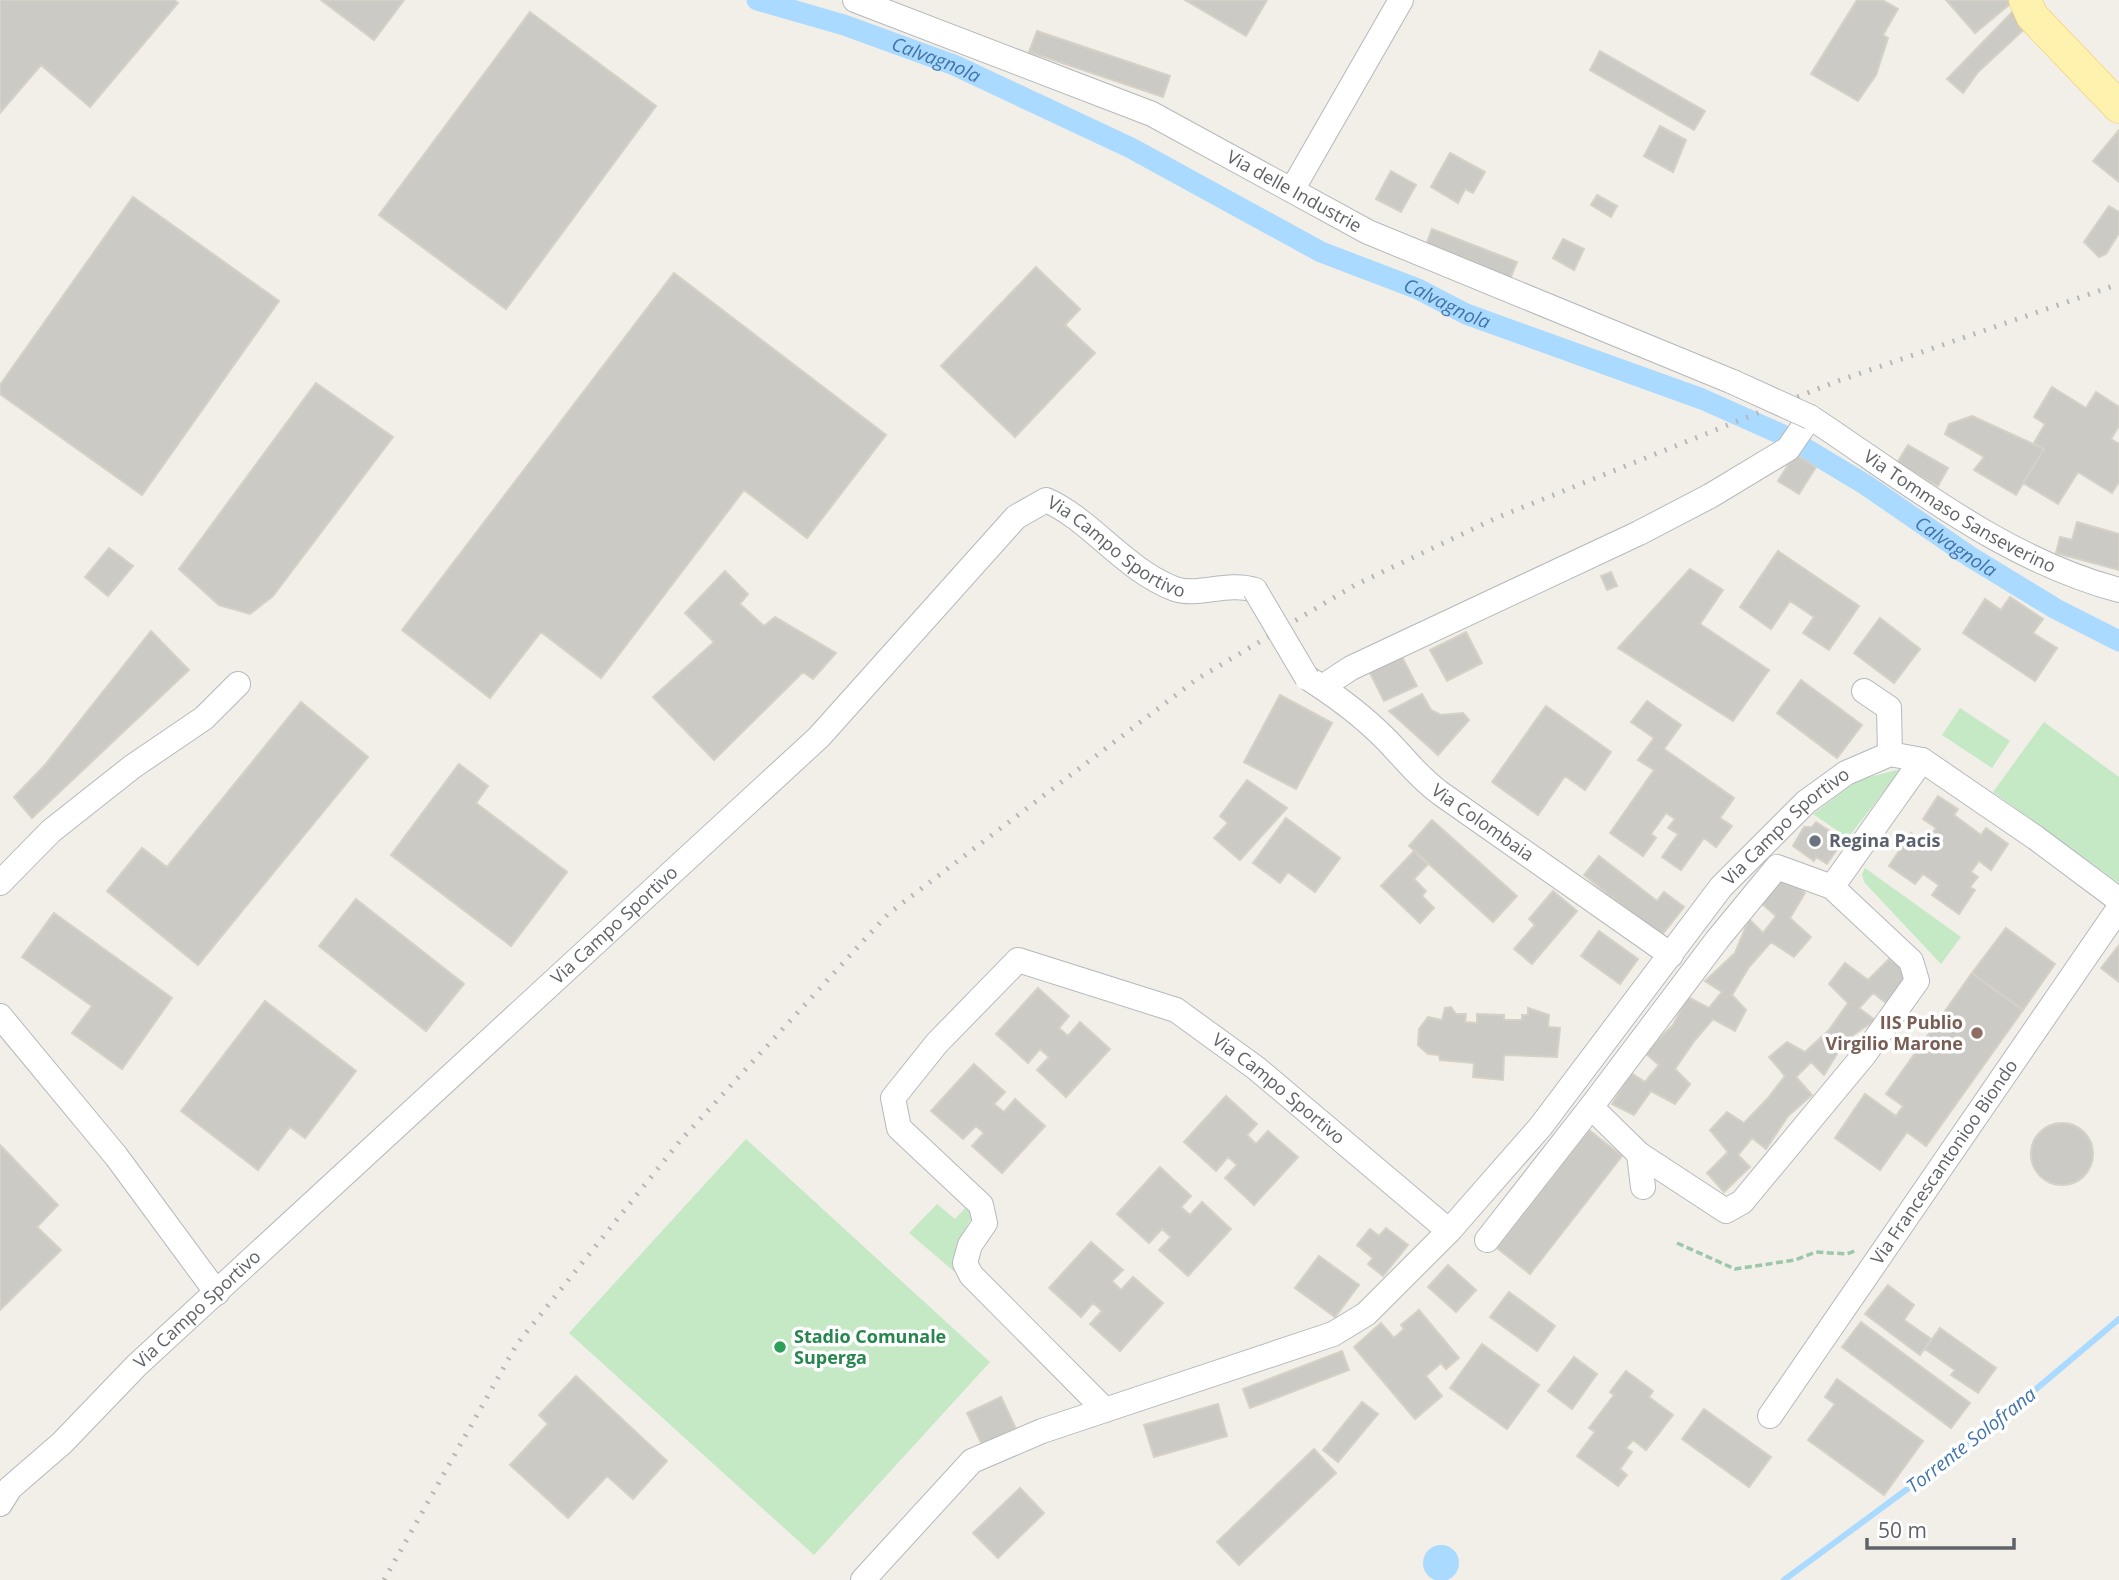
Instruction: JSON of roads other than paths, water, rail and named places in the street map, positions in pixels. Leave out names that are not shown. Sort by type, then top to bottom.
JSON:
[{"type":"main road","points":[[2025,0],[2032,16],[2119,107]]},
{"type":"street","name":"Via delle Industrie","points":[[855,0],[1152,114],[1368,232],[1733,383],[1799,433]]},
{"type":"street","points":[[1292,190],[1401,0]]},
{"type":"street","points":[[1315,682],[1351,668],[1639,533],[1799,433]]},
{"type":"street","name":"Via Tommaso Sanseverino","points":[[1799,433],[2006,545],[2090,582],[2119,590]]},
{"type":"street","name":"Via Campo Sportivo","points":[[0,1504],[10,1489],[217,1293],[819,737],[1016,517],[1032,506],[1046,500],[1058,505],[1107,547],[1178,590],[1238,585],[1255,590],[1315,682]]},
{"type":"street","name":"Via Colombaia","points":[[1315,682],[1349,705],[1397,751],[1411,771],[1671,955]]},
{"type":"street","points":[[0,883],[51,831],[132,767],[204,718],[238,684]]},
{"type":"street","points":[[1864,691],[1889,708],[1890,754],[1922,760],[2036,838],[2119,900]]},
{"type":"street","name":"Via Campo Sportivo","points":[[863,1580],[972,1461],[1042,1431],[1333,1334],[1366,1314],[1449,1231],[1541,1126],[1721,887],[1806,802],[1846,773],[1890,754]]},
{"type":"street","points":[[1832,887],[1922,760]]},
{"type":"street","points":[[1487,1240],[1717,940],[1777,867],[1832,887],[1911,961],[1917,981],[1742,1202],[1726,1212],[1639,1154],[1591,1107]]},
{"type":"street","name":"Via Francescantonioo Biondo","points":[[1770,1416],[2119,908]]},
{"type":"street","name":"Via Campo Sportivo","points":[[1105,1410],[971,1275],[965,1263],[970,1245],[985,1223],[981,1205],[899,1128],[893,1098],[937,1042],[1018,960],[1177,1010],[1256,1068],[1449,1231]]},
{"type":"street","points":[[0,1016],[116,1156],[217,1293]]},
{"type":"street","points":[[1639,1154],[1643,1187]]},
{"type":"water","points":[[1441,1545],[1454,1550],[1459,1563],[1454,1576],[1441,1581],[1428,1576],[1423,1563],[1428,1550]]},
{"type":"waterway","name":"Calvagnola","points":[[757,0],[844,25],[954,65],[1131,148],[1321,252],[1418,289],[1466,314],[1702,399],[1783,435],[1866,485],[1969,556],[2056,609],[2119,641]]},
{"type":"waterway","name":"Torrente Solofrana","points":[[1784,1580],[1990,1428],[2119,1319]]},
{"type":"railway","points":[[384,1580],[517,1344],[680,1141],[888,914],[1197,679],[1355,585],[1496,518],[1835,382],[2119,284]]},
{"type":"place","name":"Regina Pacis","points":[[1815,841]]},
{"type":"place","name":"IIS Publio Virgilio Marone","points":[[1977,1033]]},
{"type":"place","name":"Stadio Comunale Superga","points":[[780,1347]]}]
